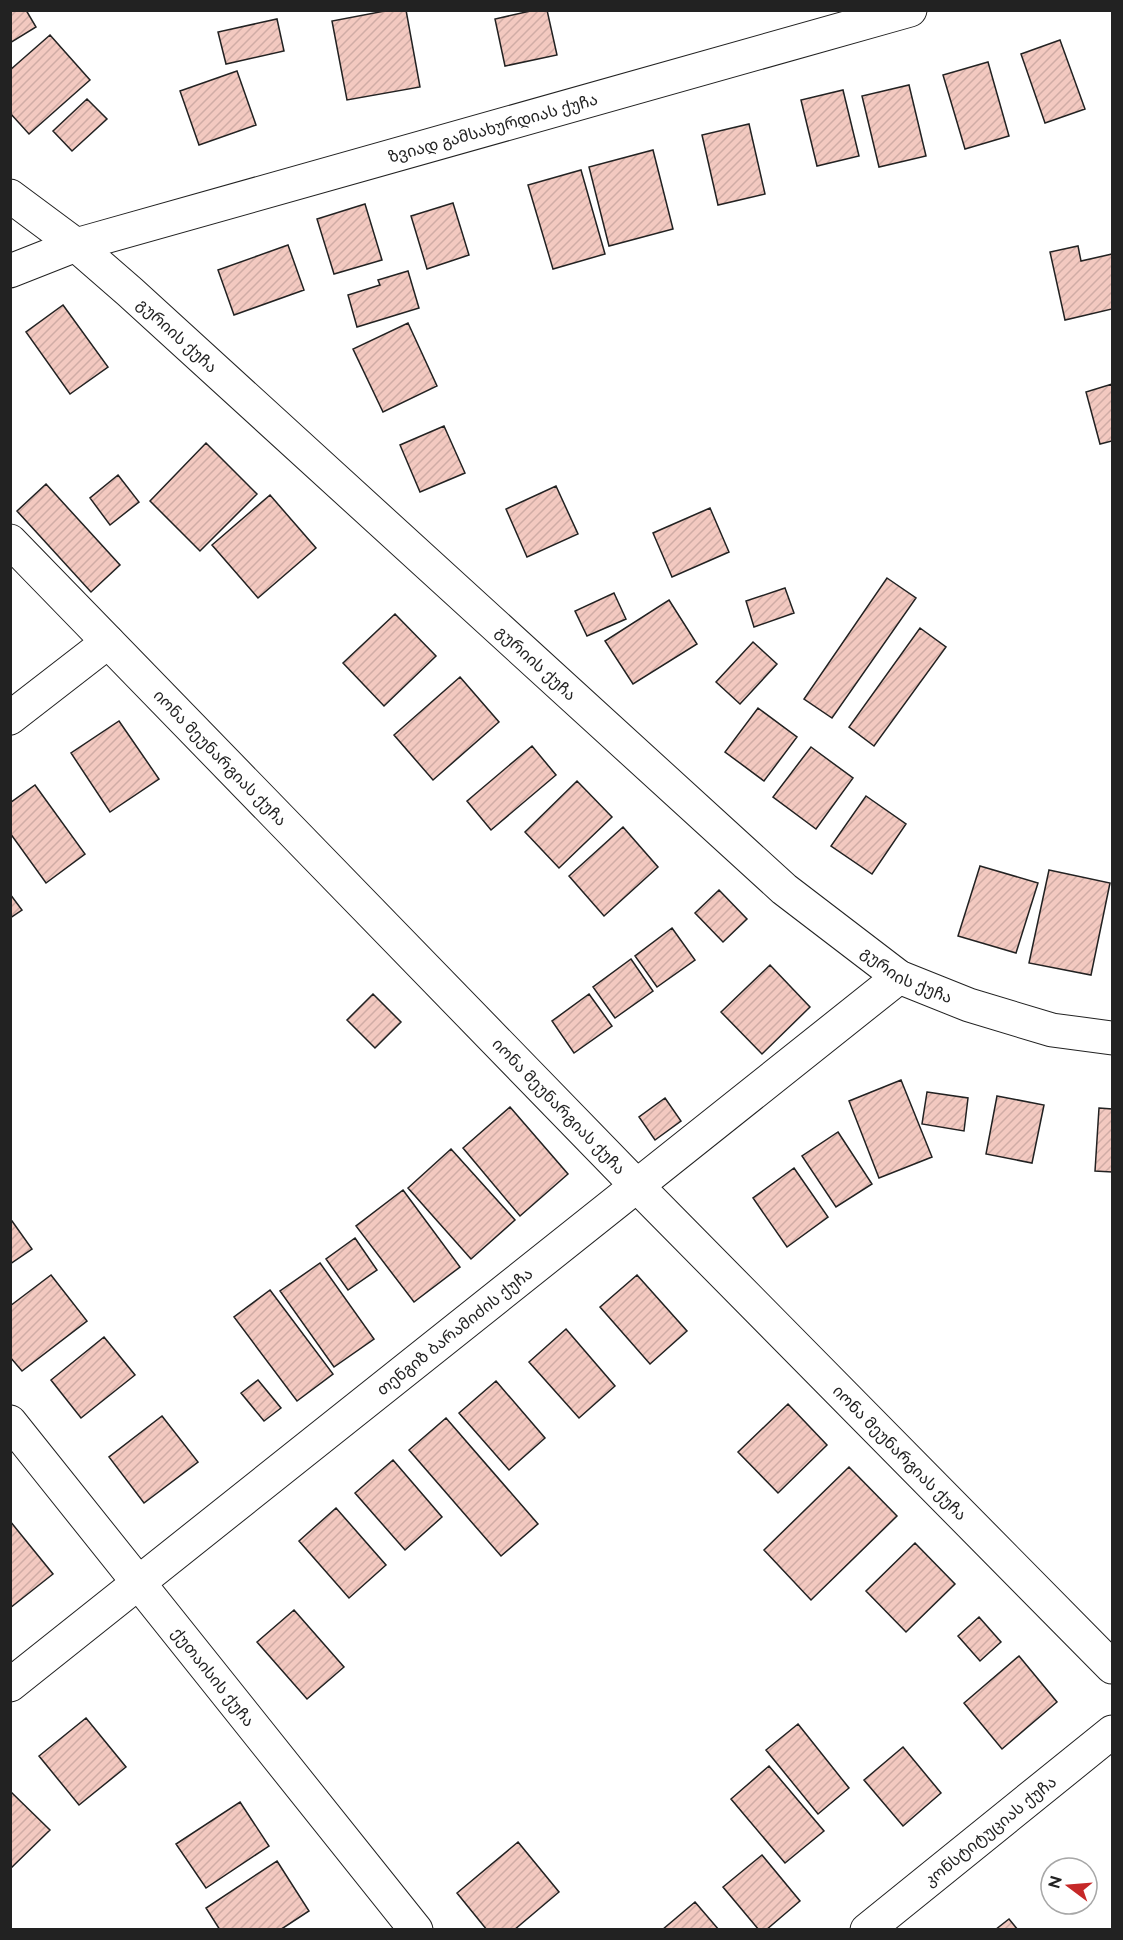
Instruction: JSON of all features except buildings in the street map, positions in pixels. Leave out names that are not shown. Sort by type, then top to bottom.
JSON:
[{"type":"main road","name":"ზვიად გამსახურდიას ქუჩა","points":[[10,271],[76,245],[910,10]]},
{"type":"main road","name":"გურიის ქუჩა","points":[[10,196],[76,245],[130,292],[784,889],[898,977],[969,1005],[1052,1030],[1113,1038]]},
{"type":"main road","name":"იონა მეუნარგიას ქუჩა","points":[[10,541],[638,1187],[1113,1667]]},
{"type":"main road","points":[[10,718],[108,642]]},
{"type":"main road","name":"თენგიზ ბარამიძის ქუჩა","points":[[10,1685],[638,1187],[898,977]]},
{"type":"main road","name":"ქუთაისის ქუჩა","points":[[10,1422],[416,1929]]},
{"type":"main road","name":"კონსტიტუციას ქუჩა","points":[[867,1929],[1113,1732]]}]
